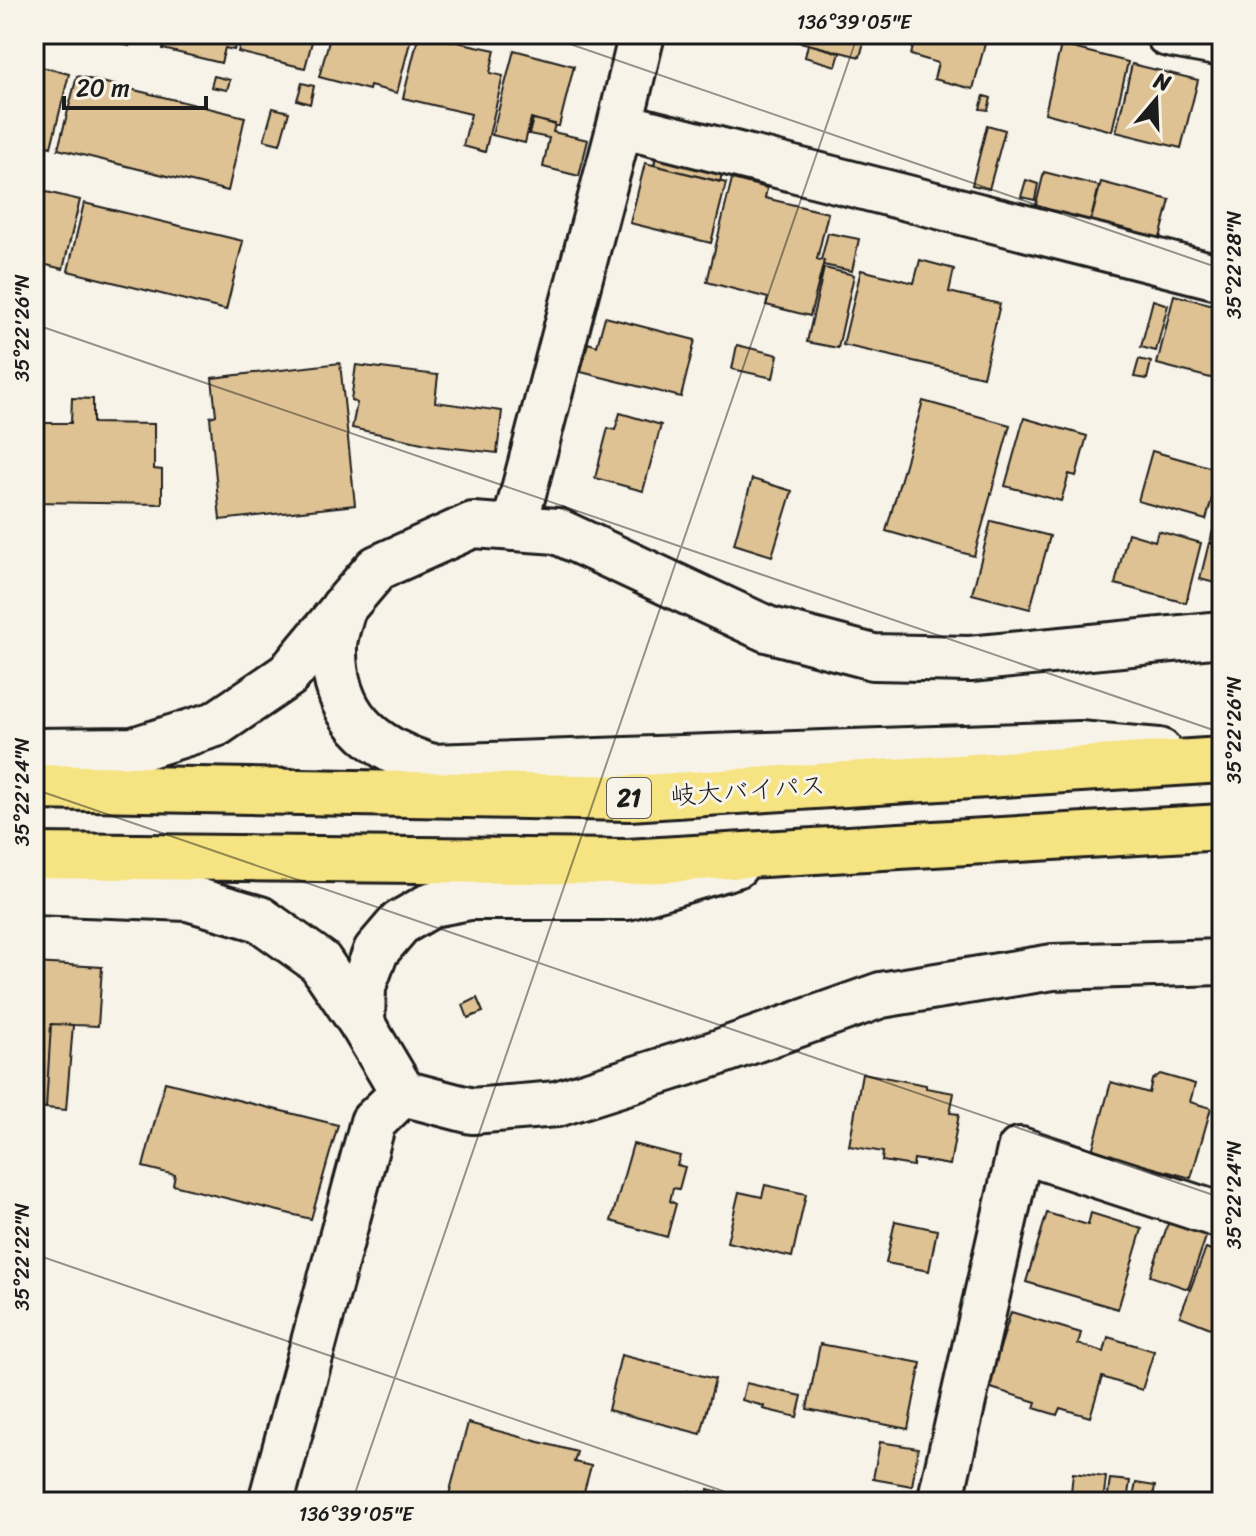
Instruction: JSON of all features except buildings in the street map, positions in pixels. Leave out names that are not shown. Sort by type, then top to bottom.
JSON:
[{"type":"highway","name":"岐大バイパス","points":[[34,787],[629,798],[1222,758]]},
{"type":"highway","points":[[34,856],[627,862],[1222,827]]},
{"type":"street","points":[[514,528],[642,34]]},
{"type":"street","points":[[1168,34],[1222,44]]},
{"type":"street","points":[[620,125],[1222,278]]},
{"type":"street","points":[[34,751],[133,750],[216,724],[288,675],[377,568],[473,525],[557,531],[767,629],[873,657],[970,659],[1222,634]]},
{"type":"street","points":[[343,608],[334,642],[336,677],[348,709],[370,737],[399,757],[432,767],[1079,744],[1222,758]]},
{"type":"street","points":[[362,1024],[363,986],[376,951],[400,923],[433,904],[470,897],[627,897],[773,854]]},
{"type":"street","points":[[34,892],[188,898],[260,919],[320,962],[403,1093],[472,1111],[557,1104],[714,1054],[881,995],[1053,967],[1222,962]]},
{"type":"street","points":[[271,1502],[373,1122],[403,1093]]},
{"type":"street","points":[[940,1502],[1020,1150],[1222,1216]]}]
